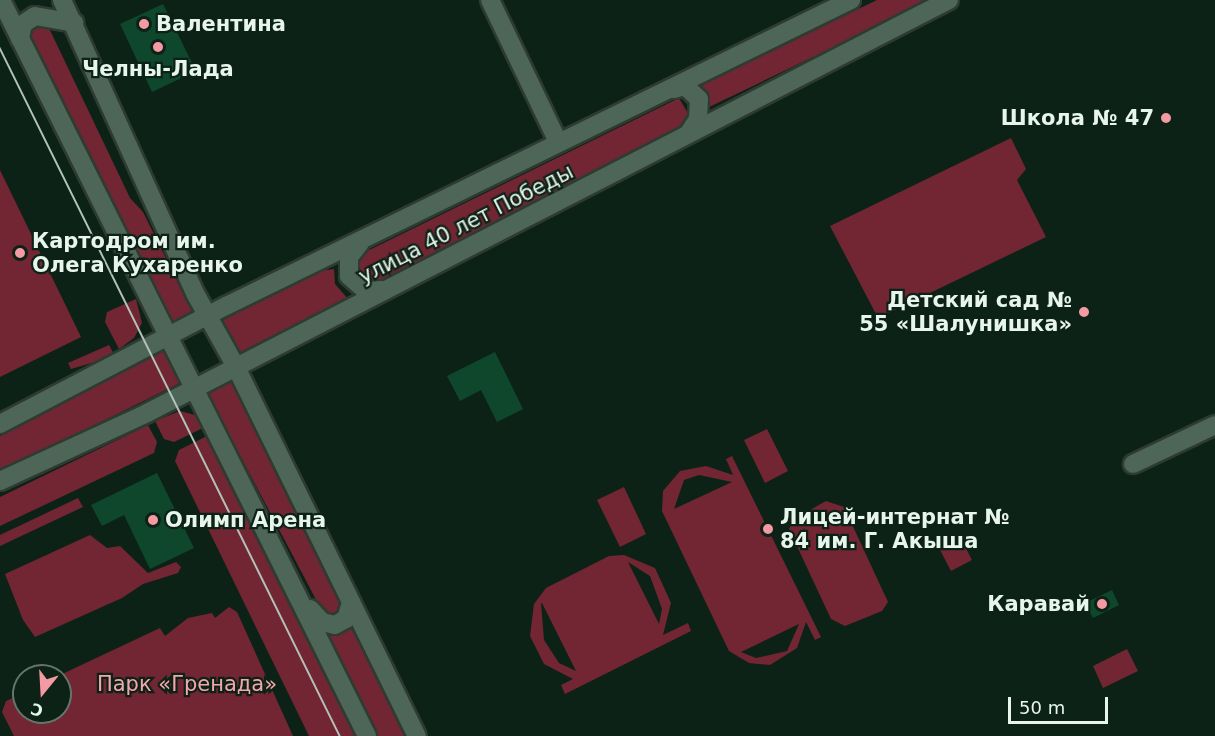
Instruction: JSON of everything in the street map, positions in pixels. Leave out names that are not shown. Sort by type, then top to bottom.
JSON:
[{"type":"street","points":[[1,0],[367,736]]},
{"type":"street","points":[[62,0],[207,316],[235,365],[417,736]]},
{"type":"street","points":[[490,0],[558,142]]},
{"type":"street","name":"улица 40 лет Победы","points":[[0,424],[207,316],[360,243],[558,142],[664,93],[851,0]]},
{"type":"street","name":"улица 40 лет Победы","points":[[0,481],[194,387],[949,0]]},
{"type":"street","points":[[20,39],[23,24],[35,15],[74,23]]},
{"type":"street","points":[[664,93],[685,86],[699,99],[698,119],[687,134]]},
{"type":"street","points":[[360,243],[349,257],[349,276],[366,291],[385,290]]},
{"type":"street","points":[[1133,464],[1215,425]]},
{"type":"street","points":[[299,596],[322,622],[335,626],[346,619],[351,603]]},
{"type":"green space","points":[[877,0],[932,0],[707,108],[698,86]]},
{"type":"green space","points":[[33,24],[48,26],[130,198],[143,212],[194,315],[169,327],[28,35]]},
{"type":"green space","points":[[679,98],[689,115],[685,124],[382,285],[371,285],[357,275],[357,256]]},
{"type":"green space","points":[[1011,138],[1026,169],[1017,180],[1046,237],[878,318],[830,226]]},
{"type":"green space","name":"Картодром им. Олега Кухаренко","points":[[0,170],[81,337],[0,377]]},
{"type":"green space","points":[[334,269],[335,284],[348,299],[232,357],[214,320],[313,272]]},
{"type":"green space","points":[[136,299],[142,323],[134,338],[119,349],[105,322],[107,312]]},
{"type":"green space","points":[[109,345],[115,356],[71,369],[68,363]]},
{"type":"green space","points":[[167,348],[184,381],[0,472],[0,436]]},
{"type":"green space","points":[[231,376],[341,602],[336,616],[322,611],[205,389]]},
{"type":"green space","points":[[180,411],[195,415],[207,426],[174,442],[164,439],[155,421]]},
{"type":"green space","points":[[148,425],[157,442],[154,453],[0,526],[0,497]]},
{"type":"green space","points":[[767,429],[788,471],[765,483],[744,440]]},
{"type":"green space","points":[[211,434],[358,736],[309,736],[175,461],[179,450]]},
{"type":"green space","points":[[732,456],[821,637],[815,640],[806,622],[797,648],[770,665],[749,663],[729,651],[662,511],[663,491],[680,471],[706,466],[733,475],[726,459]],"holes":[[[699,475],[732,482],[674,509],[684,480]],[[799,624],[787,651],[756,658],[741,652]]]},
{"type":"green space","points":[[624,487],[646,534],[620,547],[597,500]]},
{"type":"green space","points":[[78,498],[83,507],[0,546],[0,535]]},
{"type":"green space","points":[[826,501],[844,507],[888,602],[882,611],[845,626],[831,619],[789,529],[794,519]]},
{"type":"green space","points":[[90,535],[107,548],[120,546],[148,573],[176,562],[181,567],[178,573],[143,584],[122,598],[35,637],[23,620],[5,574]]},
{"type":"green space","points":[[959,535],[972,560],[951,571],[938,546]]},
{"type":"green space","points":[[624,555],[655,568],[671,603],[663,635],[688,623],[691,631],[565,694],[561,685],[573,679],[544,664],[530,636],[534,604],[546,588],[609,556]],"holes":[[[628,562],[650,576],[662,609],[659,624]],[[542,603],[576,671],[559,663],[544,640]]]},
{"type":"green space","name":"Парк «Гренада»","points":[[229,607],[237,612],[293,736],[14,736],[2,712],[6,701],[12,698],[12,724],[72,724],[72,669],[160,628],[165,636],[188,618],[212,613],[215,618]]},
{"type":"green space","points":[[352,623],[408,736],[375,736],[326,635]]},
{"type":"green space","points":[[1127,649],[1138,671],[1103,688],[1093,666]]},
{"type":"building","name":"Челны-Лада","points":[[163,4],[196,71],[152,92],[120,24]]},
{"type":"building","points":[[495,352],[523,409],[497,422],[481,390],[460,401],[447,376]]},
{"type":"building","name":"Олимп Арена","points":[[157,473],[194,548],[150,569],[124,515],[102,526],[91,505]]},
{"type":"building","name":"Каравай","points":[[1112,590],[1119,605],[1093,618],[1085,603]]},
{"type":"tram line","points":[[0,48],[340,736]]},
{"type":"place","name":"Валентина","points":[[144,24]]},
{"type":"place","name":"Челны-Лада","points":[[158,47]]},
{"type":"place","name":"Школа № 47","points":[[1166,118]]},
{"type":"place","name":"Картодром им. Олега Кухаренко","points":[[20,253]]},
{"type":"place","name":"Детский сад № 55 «Шалунишка»","points":[[1084,312]]},
{"type":"place","name":"Олимп Арена","points":[[153,520]]},
{"type":"place","name":"Лицей-интернат № 84 им. Г. Акыша","points":[[768,529]]},
{"type":"place","name":"Каравай","points":[[1102,604]]}]
